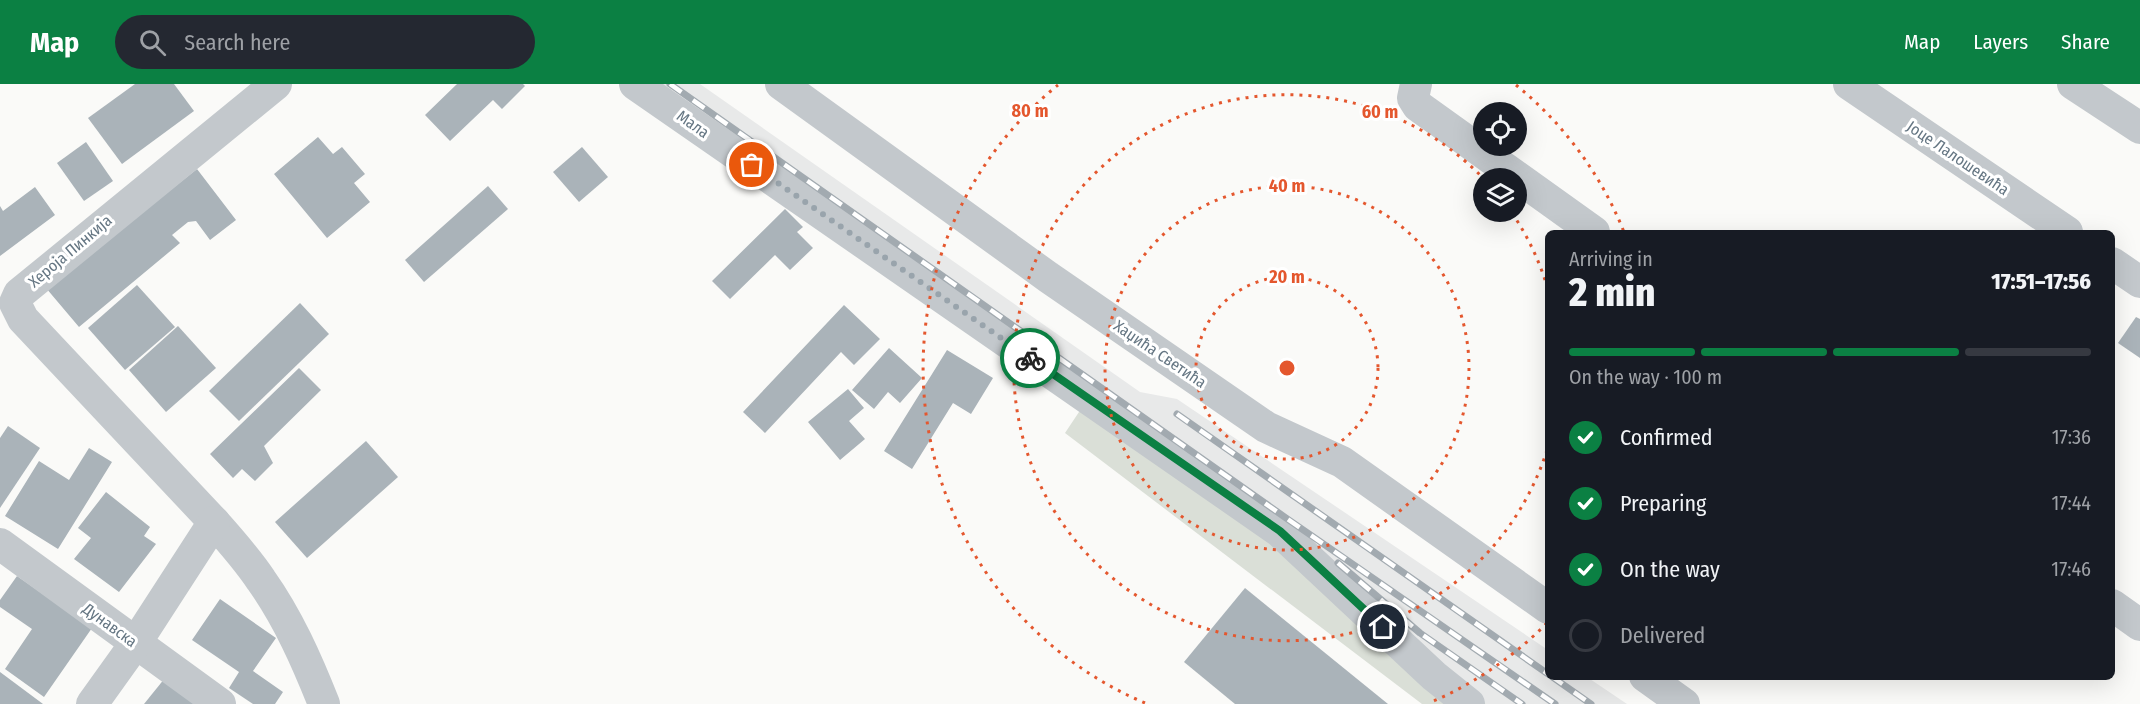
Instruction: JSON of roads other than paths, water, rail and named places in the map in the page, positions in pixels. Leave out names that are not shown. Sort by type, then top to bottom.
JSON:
[{"type":"street","name":"Хероја Пинкија","points":[[276,84],[72,249],[19,294],[15,303],[23,319],[214,522],[263,582],[298,643],[324,704]]},
{"type":"street","name":"Мала","points":[[635,84],[1280,531],[1434,676],[1469,704]]},
{"type":"street","name":"Хаџића Светића","points":[[781,84],[1048,277],[1266,427],[1342,462],[1545,606]]},
{"type":"street","points":[[1416,84],[1413,98],[1418,106],[1591,230]]},
{"type":"street","name":"Јоце Лалошевића","points":[[1849,84],[2064,230]]},
{"type":"street","points":[[2073,84],[2140,128]]},
{"type":"street","points":[[2115,265],[2140,282]]},
{"type":"street","points":[[92,704],[135,644],[214,522]]},
{"type":"street","name":"Дунавска","points":[[0,544],[220,704]]},
{"type":"street","points":[[2115,606],[2140,625]]},
{"type":"street","points":[[1651,680],[1684,704]]},
{"type":"railway","points":[[670,84],[1286,518],[1555,704]]},
{"type":"railway","points":[[1177,414],[1545,672]]},
{"type":"railway","points":[[1338,563],[1420,633],[1522,704]]},
{"type":"railway","points":[[1557,680],[1591,704]]}]
